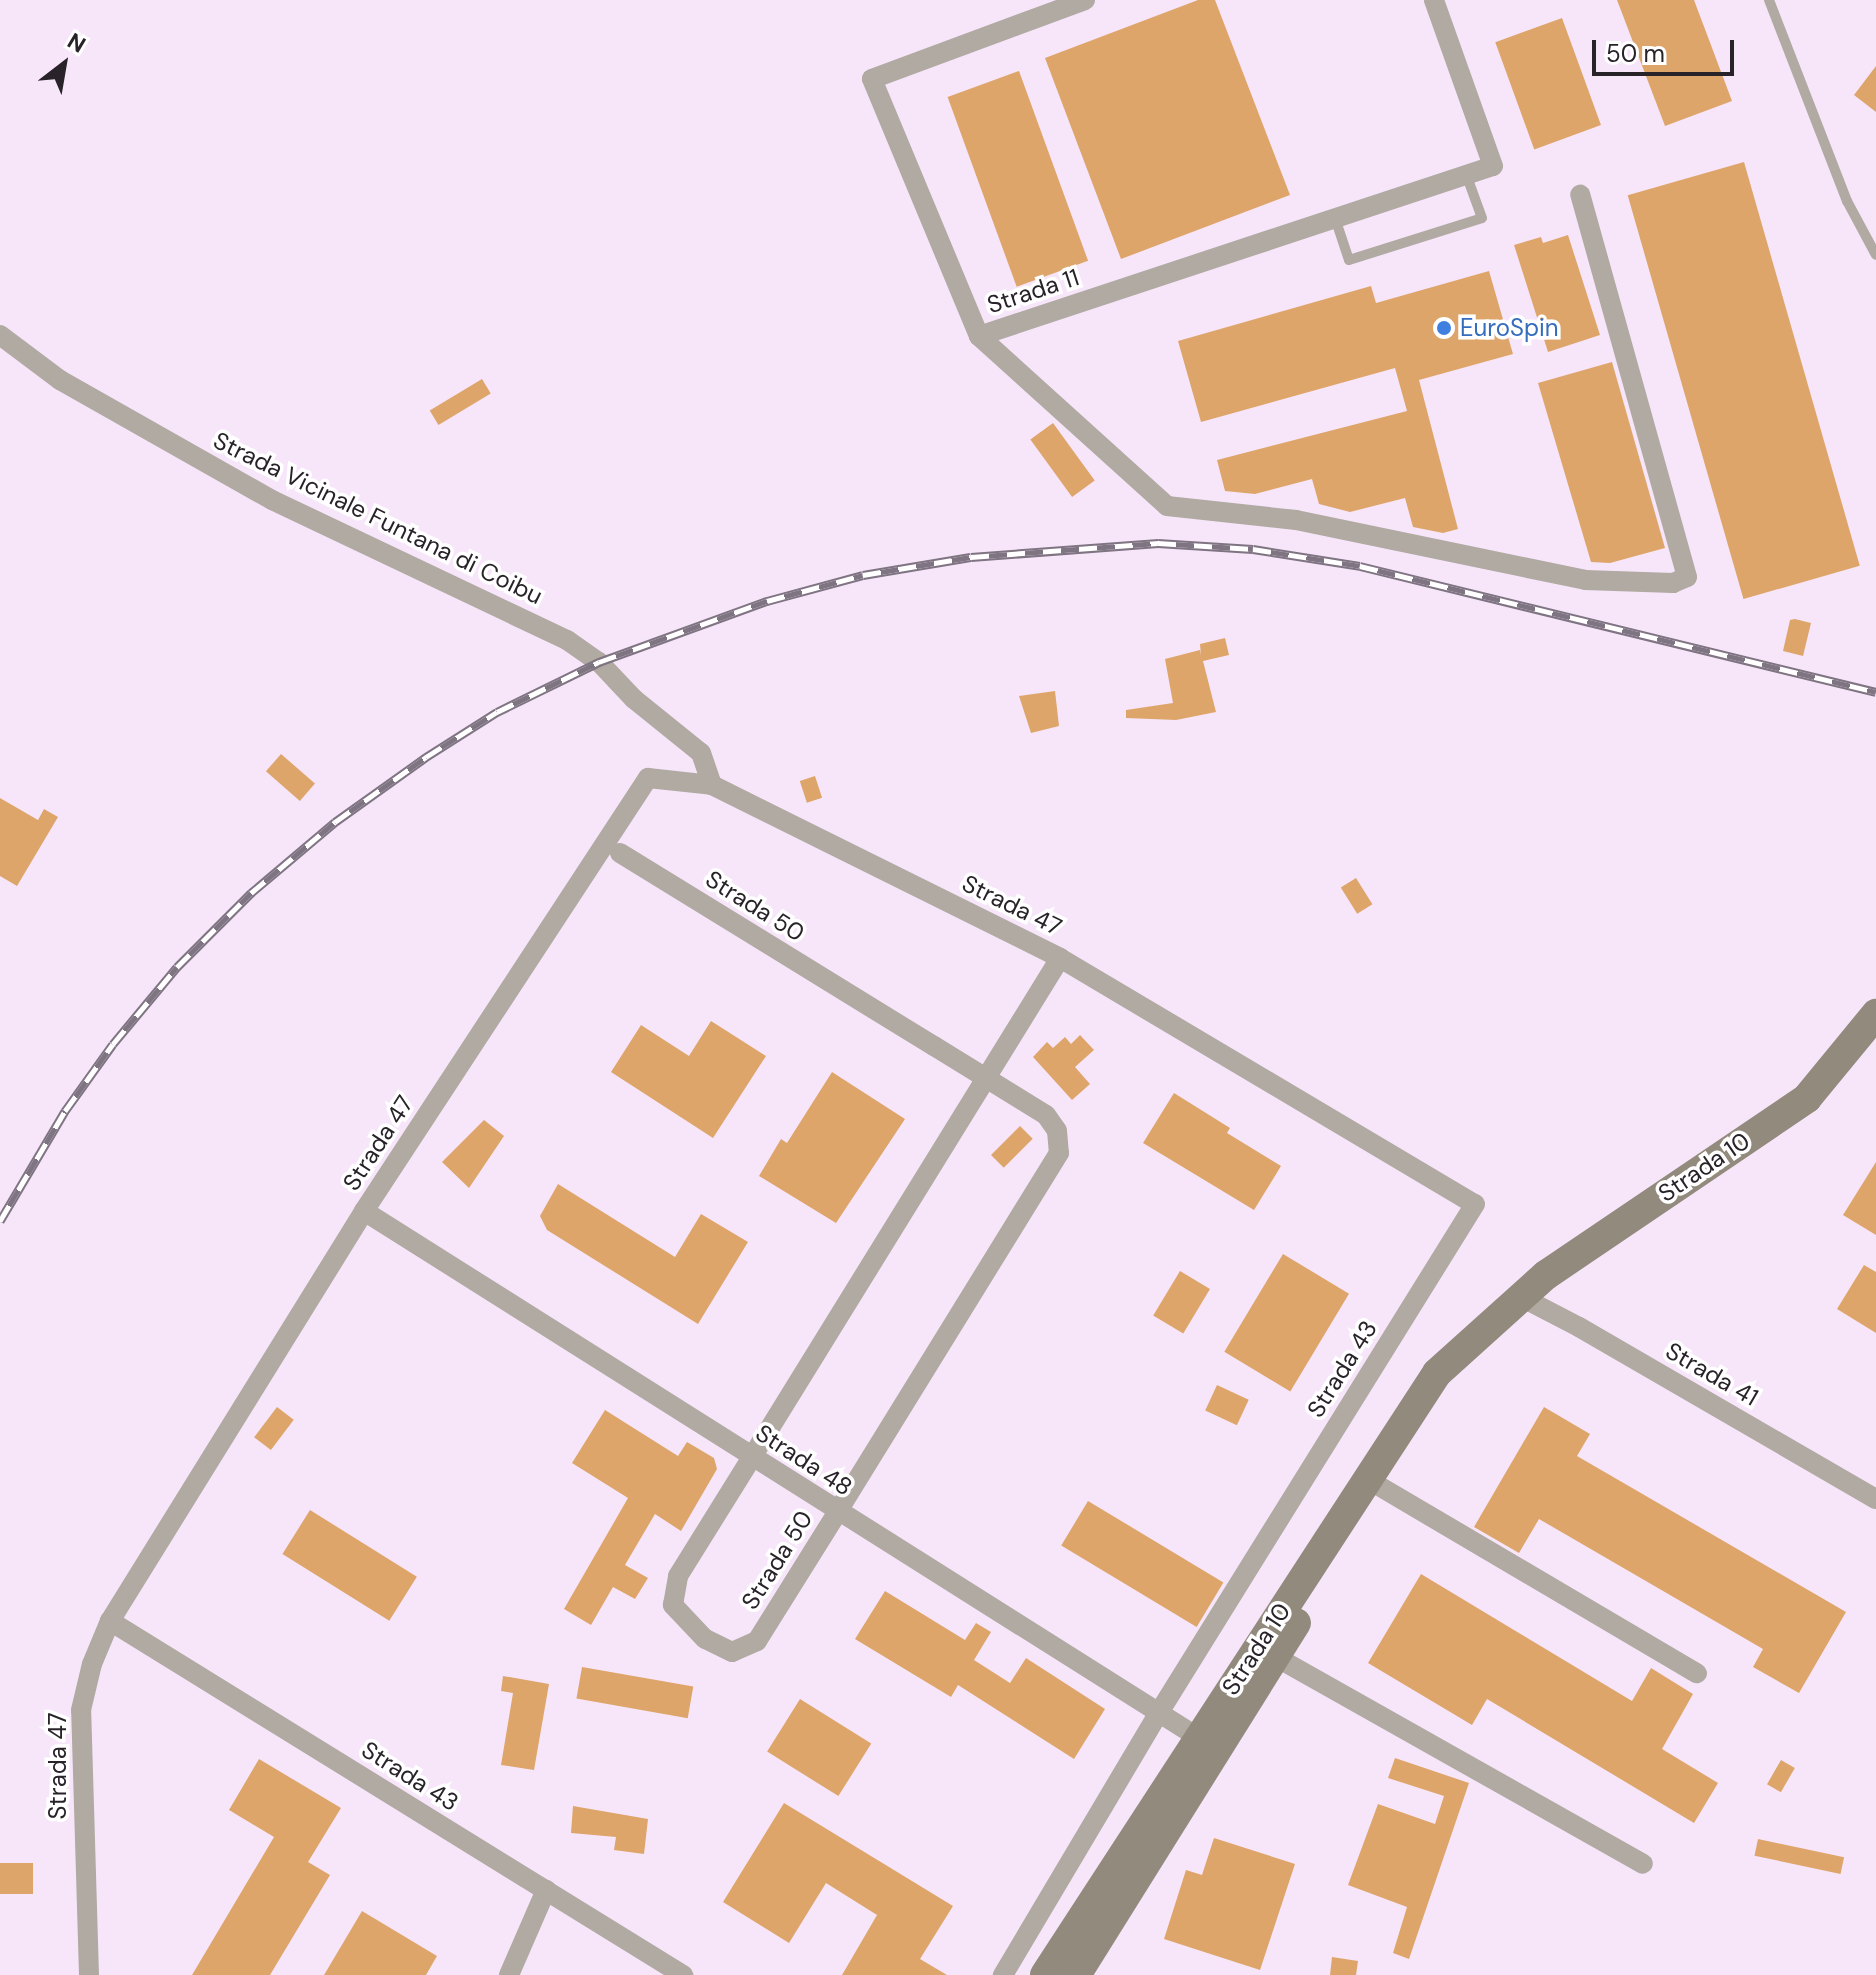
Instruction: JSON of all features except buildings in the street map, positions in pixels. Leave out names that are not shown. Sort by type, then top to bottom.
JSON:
[{"type":"street","name":"Strada 11","points":[[1085,0],[872,79],[979,336],[1493,166],[1434,0]]},
{"type":"street","points":[[979,336],[1167,506],[1296,520],[1585,580],[1673,583],[1687,577],[1580,195]]},
{"type":"street","name":"Strada Vicinale Funtana di Coibu","points":[[0,335],[60,380],[272,500],[567,640],[701,753],[712,785]]},
{"type":"street","name":"Strada 47","points":[[89,1975],[81,1710],[92,1664],[110,1621],[364,1211],[648,778],[712,785],[1060,958]]},
{"type":"street","name":"Strada 50","points":[[620,853],[986,1078],[1046,1115],[1057,1131],[1059,1153],[837,1513],[757,1641],[732,1652],[705,1639],[673,1605],[678,1576],[752,1457],[986,1078],[1060,958]]},
{"type":"street","name":"Strada 43","points":[[1003,1975],[1158,1714],[1475,1204],[1060,958]]},
{"type":"street","name":"Strada 10","points":[[1076,1975],[1208,1743],[1437,1373],[1546,1275],[1807,1098],[1876,1014]]},
{"type":"street","name":"Strada 48","points":[[364,1211],[837,1513],[1208,1743]]},
{"type":"street","name":"Strada 41","points":[[1521,1297],[1876,1499]]},
{"type":"street","name":"Strada 10","points":[[1045,1975],[1208,1743],[1276,1657],[1379,1486],[1479,1334]]},
{"type":"street","points":[[1379,1486],[1697,1673]]},
{"type":"street","name":"Strada 43","points":[[110,1621],[683,1975]]},
{"type":"street","points":[[1276,1657],[1643,1864]]},
{"type":"street","points":[[509,1975],[546,1890]]},
{"type":"lane","points":[[1769,0],[1847,201],[1876,255]]},
{"type":"lane","points":[[1335,218],[1349,260],[1482,218],[1466,174]]},
{"type":"railway","points":[[0,1221],[65,1111],[113,1044],[177,967],[251,893],[335,822],[426,757],[497,712],[599,662],[767,601],[863,575],[971,557],[1158,543],[1253,549],[1360,566],[1876,692]]},
{"type":"place","name":"EuroSpin","points":[[1444,328]]}]
